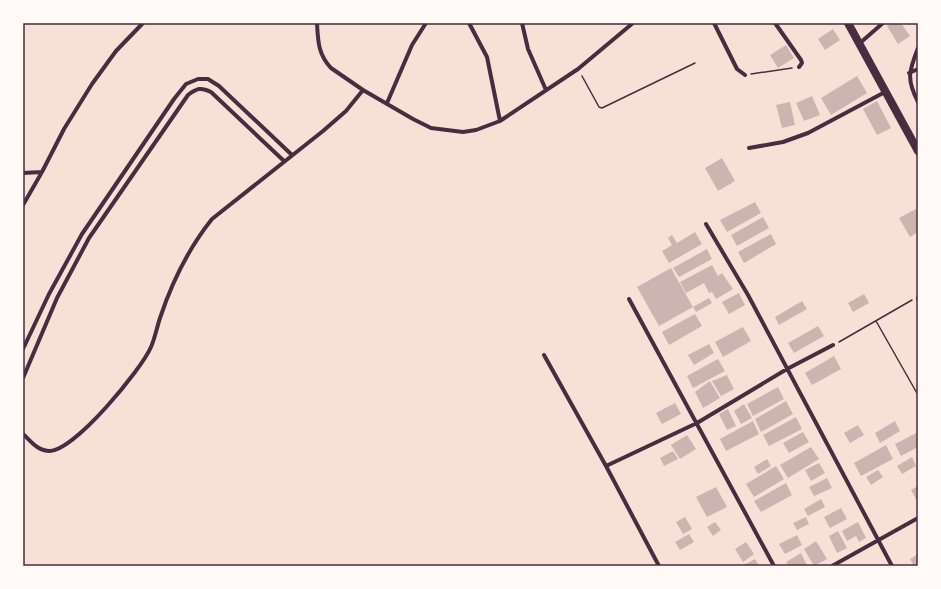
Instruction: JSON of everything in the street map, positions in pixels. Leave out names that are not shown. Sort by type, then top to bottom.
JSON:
[{"type":"main road","points":[[848,23],[918,151]]},
{"type":"street","points":[[23,205],[64,129],[92,84],[116,51],[143,23]]},
{"type":"street","points":[[317,23],[318,48],[330,68],[363,90],[431,128],[463,132],[476,130],[500,121],[578,69],[633,23]]},
{"type":"street","points":[[387,103],[412,45],[426,23]]},
{"type":"street","points":[[469,23],[487,57],[500,121]]},
{"type":"street","points":[[522,23],[528,49],[546,90]]},
{"type":"street","points":[[714,23],[738,69],[745,75]]},
{"type":"street","points":[[775,23],[801,60],[802,63],[799,67]]},
{"type":"street","points":[[859,44],[883,23]]},
{"type":"street","points":[[918,48],[909,73],[912,91],[918,102]]},
{"type":"street","points":[[909,73],[918,69]]},
{"type":"street","points":[[23,349],[49,294],[82,234],[141,146],[186,84],[198,79],[208,79],[220,86],[292,155]]},
{"type":"street","points":[[23,378],[57,298],[89,238],[188,94],[196,89],[202,88],[211,92],[284,162]]},
{"type":"street","points":[[23,434],[40,449],[55,451],[65,446],[79,434],[118,394],[136,372],[151,347],[160,317],[182,263],[198,237],[212,219],[346,111],[363,90]]},
{"type":"street","points":[[749,148],[783,142],[808,133],[886,92]]},
{"type":"street","points":[[23,173],[42,172]]},
{"type":"street","points":[[706,224],[748,295],[892,566]]},
{"type":"street","points":[[629,298],[774,566]]},
{"type":"street","points":[[606,466],[697,423],[787,369],[833,345]]},
{"type":"street","points":[[544,355],[606,466],[659,566]]},
{"type":"street","points":[[832,566],[918,518]]},
{"type":"path","points":[[578,69],[599,107],[602,108],[695,62]]},
{"type":"path","points":[[745,75],[799,67]]},
{"type":"path","points":[[833,345],[918,298]]},
{"type":"path","points":[[876,321],[918,396]]},
{"type":"building","points":[[891,23],[901,23],[910,36],[898,44],[887,26]]},
{"type":"building","points":[[833,29],[840,40],[825,50],[818,39]]},
{"type":"building","points":[[786,45],[794,58],[778,68],[770,55]]},
{"type":"building","points":[[857,76],[867,93],[831,115],[821,98]]},
{"type":"building","points":[[812,96],[820,115],[804,121],[796,103]]},
{"type":"building","points":[[877,101],[891,128],[877,135],[863,109]]},
{"type":"building","points":[[790,102],[795,125],[782,128],[776,105]]},
{"type":"building","points":[[722,158],[735,181],[718,191],[705,168]]},
{"type":"building","points":[[755,202],[761,213],[727,232],[720,220]]},
{"type":"building","points":[[916,209],[918,213],[918,232],[910,237],[899,218]]},
{"type":"building","points":[[763,217],[769,228],[737,246],[731,235]]},
{"type":"building","points":[[695,232],[702,244],[669,263],[662,251],[672,245],[668,238],[672,235],[677,243]]},
{"type":"building","points":[[771,234],[776,244],[744,263],[738,252]]},
{"type":"building","points":[[707,249],[712,259],[679,277],[673,268]]},
{"type":"building","points":[[712,265],[718,276],[722,273],[733,289],[716,299],[712,292],[709,293],[704,283],[686,293],[680,282]]},
{"type":"building","points":[[671,268],[693,307],[659,326],[637,287]]},
{"type":"building","points":[[739,293],[745,305],[729,314],[722,302]]},
{"type":"building","points":[[864,294],[869,303],[853,312],[848,303]]},
{"type":"building","points":[[709,298],[712,303],[696,312],[693,307]]},
{"type":"building","points":[[802,301],[807,309],[779,325],[775,317]]},
{"type":"building","points":[[695,314],[702,326],[669,345],[662,332]]},
{"type":"building","points":[[818,326],[824,336],[794,353],[788,343]]},
{"type":"building","points":[[743,327],[751,341],[723,357],[715,342]]},
{"type":"building","points":[[709,344],[714,353],[694,365],[688,355]]},
{"type":"building","points":[[834,356],[841,369],[812,385],[805,373]]},
{"type":"building","points":[[718,359],[725,371],[693,388],[687,376]]},
{"type":"building","points":[[727,375],[734,389],[721,396],[712,381]]},
{"type":"building","points":[[710,381],[720,398],[703,408],[695,392]]},
{"type":"building","points":[[778,387],[784,399],[753,416],[747,404]]},
{"type":"building","points":[[786,401],[793,414],[761,432],[755,419]]},
{"type":"building","points":[[675,403],[681,414],[662,424],[656,413]]},
{"type":"building","points":[[744,404],[752,418],[741,424],[734,411]]},
{"type":"building","points":[[728,409],[736,426],[727,430],[719,414]]},
{"type":"building","points":[[796,417],[802,429],[769,446],[763,435]]},
{"type":"building","points":[[753,421],[759,434],[726,451],[720,439]]},
{"type":"building","points":[[895,421],[900,431],[880,443],[875,433]]},
{"type":"building","points":[[858,425],[864,435],[850,443],[844,433]]},
{"type":"building","points":[[803,432],[809,442],[789,453],[783,443]]},
{"type":"building","points":[[918,432],[918,447],[901,456],[895,444]]},
{"type":"building","points":[[687,435],[696,449],[680,459],[671,445]]},
{"type":"building","points":[[886,445],[893,459],[861,476],[854,463]]},
{"type":"building","points":[[811,447],[819,459],[788,478],[780,465]]},
{"type":"building","points":[[673,451],[678,459],[664,466],[660,458]]},
{"type":"building","points":[[912,457],[916,466],[902,474],[897,466]]},
{"type":"building","points":[[767,459],[771,466],[758,474],[754,467]]},
{"type":"building","points":[[819,463],[825,473],[811,481],[805,470]]},
{"type":"building","points":[[776,466],[784,479],[754,497],[746,484]]},
{"type":"building","points":[[878,470],[883,477],[871,485],[866,477]]},
{"type":"building","points":[[827,478],[832,488],[814,496],[809,487]]},
{"type":"building","points":[[786,483],[792,495],[761,512],[754,501]]},
{"type":"building","points":[[918,486],[918,503],[911,490]]},
{"type":"building","points":[[716,487],[727,507],[707,517],[696,497]]},
{"type":"building","points":[[821,499],[825,507],[808,516],[804,509]]},
{"type":"building","points":[[841,508],[847,519],[830,528],[824,517]]},
{"type":"building","points":[[685,517],[692,529],[683,534],[676,522]]},
{"type":"building","points":[[806,517],[809,524],[797,530],[793,523]]},
{"type":"building","points":[[715,522],[721,530],[713,536],[707,527]]},
{"type":"building","points":[[858,522],[866,538],[859,542],[856,536],[847,541],[842,531]]},
{"type":"building","points":[[838,531],[847,548],[837,553],[829,536]]},
{"type":"building","points":[[689,534],[694,542],[680,550],[675,542]]},
{"type":"building","points":[[797,535],[802,545],[785,554],[779,544]]},
{"type":"building","points":[[816,541],[827,559],[814,566],[804,549]]},
{"type":"building","points":[[746,542],[754,554],[743,562],[735,549]]},
{"type":"building","points":[[801,553],[807,565],[789,566],[786,562]]},
{"type":"building","points":[[918,554],[918,566],[914,566],[910,559]]},
{"type":"building","points":[[755,559],[759,566],[742,566]]}]
